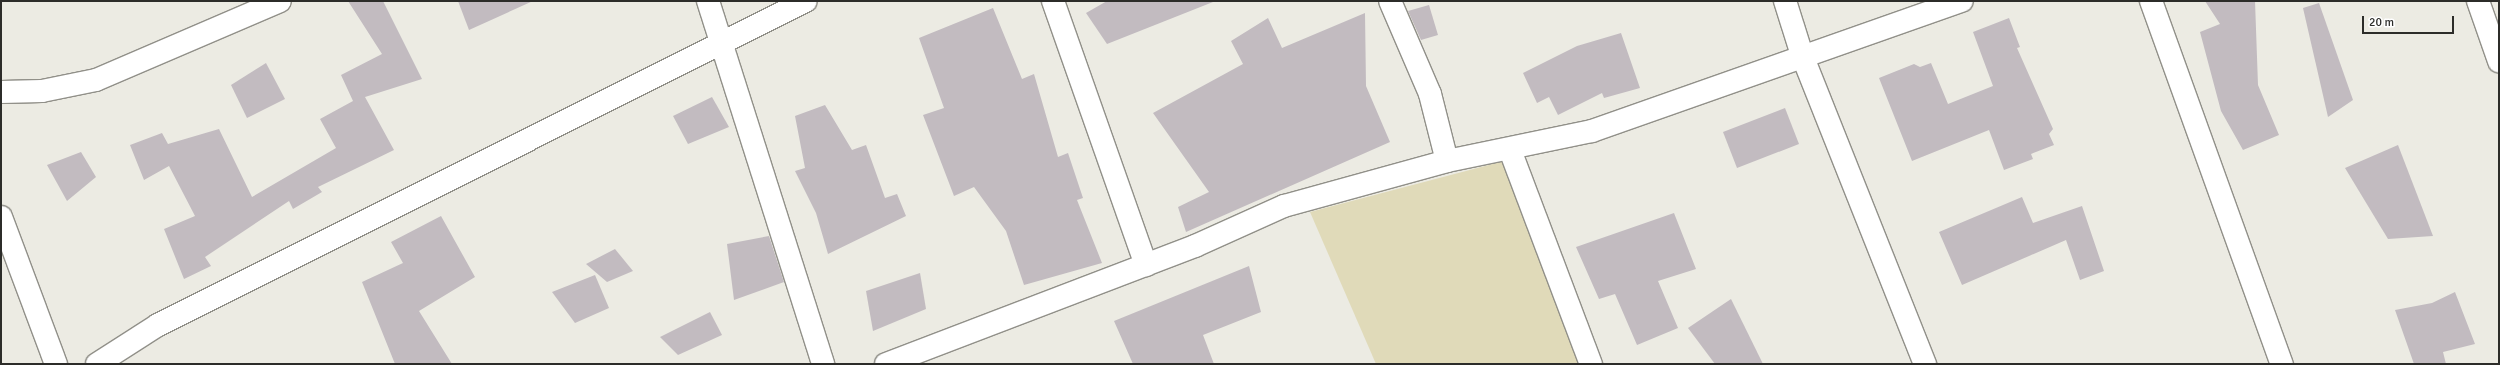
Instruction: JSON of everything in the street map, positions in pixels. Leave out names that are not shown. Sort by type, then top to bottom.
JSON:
[{"type":"street","points":[[708,1],[823,364]]},
{"type":"street","points":[[97,364],[165,322],[496,155],[723,45],[806,1]]},
{"type":"street","points":[[1053,1],[1146,265]]},
{"type":"street","points":[[1390,1],[1430,94],[1447,161]]},
{"type":"street","points":[[1785,1],[1802,55],[1925,364]]},
{"type":"street","points":[[886,364],[1146,265],[1284,206],[1447,161],[1510,150],[1592,131],[1802,55],[1962,1]]},
{"type":"street","points":[[2151,1],[2282,364]]},
{"type":"street","points":[[2478,1],[2499,60]]},
{"type":"street","points":[[1,92],[42,91],[96,80],[266,4]]},
{"type":"street","points":[[1510,150],[1591,364]]},
{"type":"street","points":[[1,216],[56,364]]},
{"type":"shaded area","points":[[1504,161],[1581,364],[1376,364],[1310,212]]},
{"type":"building","points":[[348,1],[383,1],[422,79],[365,97],[394,150],[318,187],[322,192],[293,209],[289,201],[205,257],[211,266],[184,279],[164,229],[195,216],[169,166],[144,180],[130,145],[162,133],[168,144],[219,129],[252,197],[336,148],[320,119],[353,101],[341,75],[382,54]]},
{"type":"building","points":[[458,1],[533,1],[469,30]]},
{"type":"building","points":[[1107,1],[1213,2],[1107,44],[1086,13]]},
{"type":"building","points":[[2205,1],[2255,1],[2258,85],[2279,135],[2243,150],[2221,111],[2200,32],[2220,24]]},
{"type":"building","points":[[2319,3],[2353,100],[2328,117],[2303,8]]},
{"type":"building","points":[[1429,5],[1438,35],[1421,40],[1408,11]]},
{"type":"building","points":[[993,8],[1022,79],[1034,74],[1058,157],[1068,153],[1083,198],[1077,200],[1102,263],[1024,285],[1006,231],[974,187],[954,196],[923,115],[944,108],[919,38]]},
{"type":"building","points":[[1365,13],[1366,86],[1390,142],[1186,232],[1178,207],[1209,192],[1153,113],[1243,64],[1231,41],[1268,18],[1282,48]]},
{"type":"building","points":[[2009,18],[2020,47],[2017,48],[2053,129],[2049,134],[2054,145],[2031,154],[2033,159],[2004,170],[1989,130],[1912,161],[1879,78],[1914,64],[1920,67],[1931,63],[1948,104],[1993,86],[1973,32]]},
{"type":"building","points":[[1621,33],[1640,88],[1604,98],[1602,93],[1558,115],[1549,97],[1537,103],[1523,73],[1577,46]]},
{"type":"building","points":[[266,63],[285,99],[247,118],[231,85]]},
{"type":"building","points":[[712,97],[729,127],[688,144],[673,116]]},
{"type":"building","points":[[825,105],[852,150],[866,145],[885,198],[897,194],[906,216],[828,254],[816,213],[795,171],[805,168],[795,116]]},
{"type":"building","points":[[1785,108],[1799,144],[1737,168],[1723,132]]},
{"type":"building","points":[[2398,145],[2433,236],[2388,239],[2345,168]]},
{"type":"building","points":[[81,152],[96,177],[67,201],[47,165]]},
{"type":"building","points":[[2022,197],[2033,223],[2082,206],[2104,271],[2080,280],[2066,240],[1962,285],[1939,232]]},
{"type":"building","points":[[1674,213],[1696,269],[1658,281],[1678,328],[1637,345],[1615,294],[1599,299],[1576,247]]},
{"type":"building","points":[[441,216],[475,277],[419,311],[452,364],[395,364],[362,282],[403,263],[391,242]]},
{"type":"building","points":[[769,236],[784,282],[734,300],[727,244]]},
{"type":"building","points":[[615,249],[633,271],[607,282],[586,264]]},
{"type":"building","points":[[1249,266],[1261,312],[1203,335],[1214,364],[1133,364],[1114,321]]},
{"type":"building","points":[[920,273],[926,309],[873,331],[866,291]]},
{"type":"building","points":[[595,275],[609,308],[575,323],[552,292]]},
{"type":"building","points":[[2455,292],[2475,344],[2443,352],[2446,364],[2414,364],[2395,310],[2432,303]]},
{"type":"building","points":[[1731,299],[1763,364],[1715,364],[1688,328]]},
{"type":"building","points":[[710,312],[722,335],[678,355],[660,337]]}]
